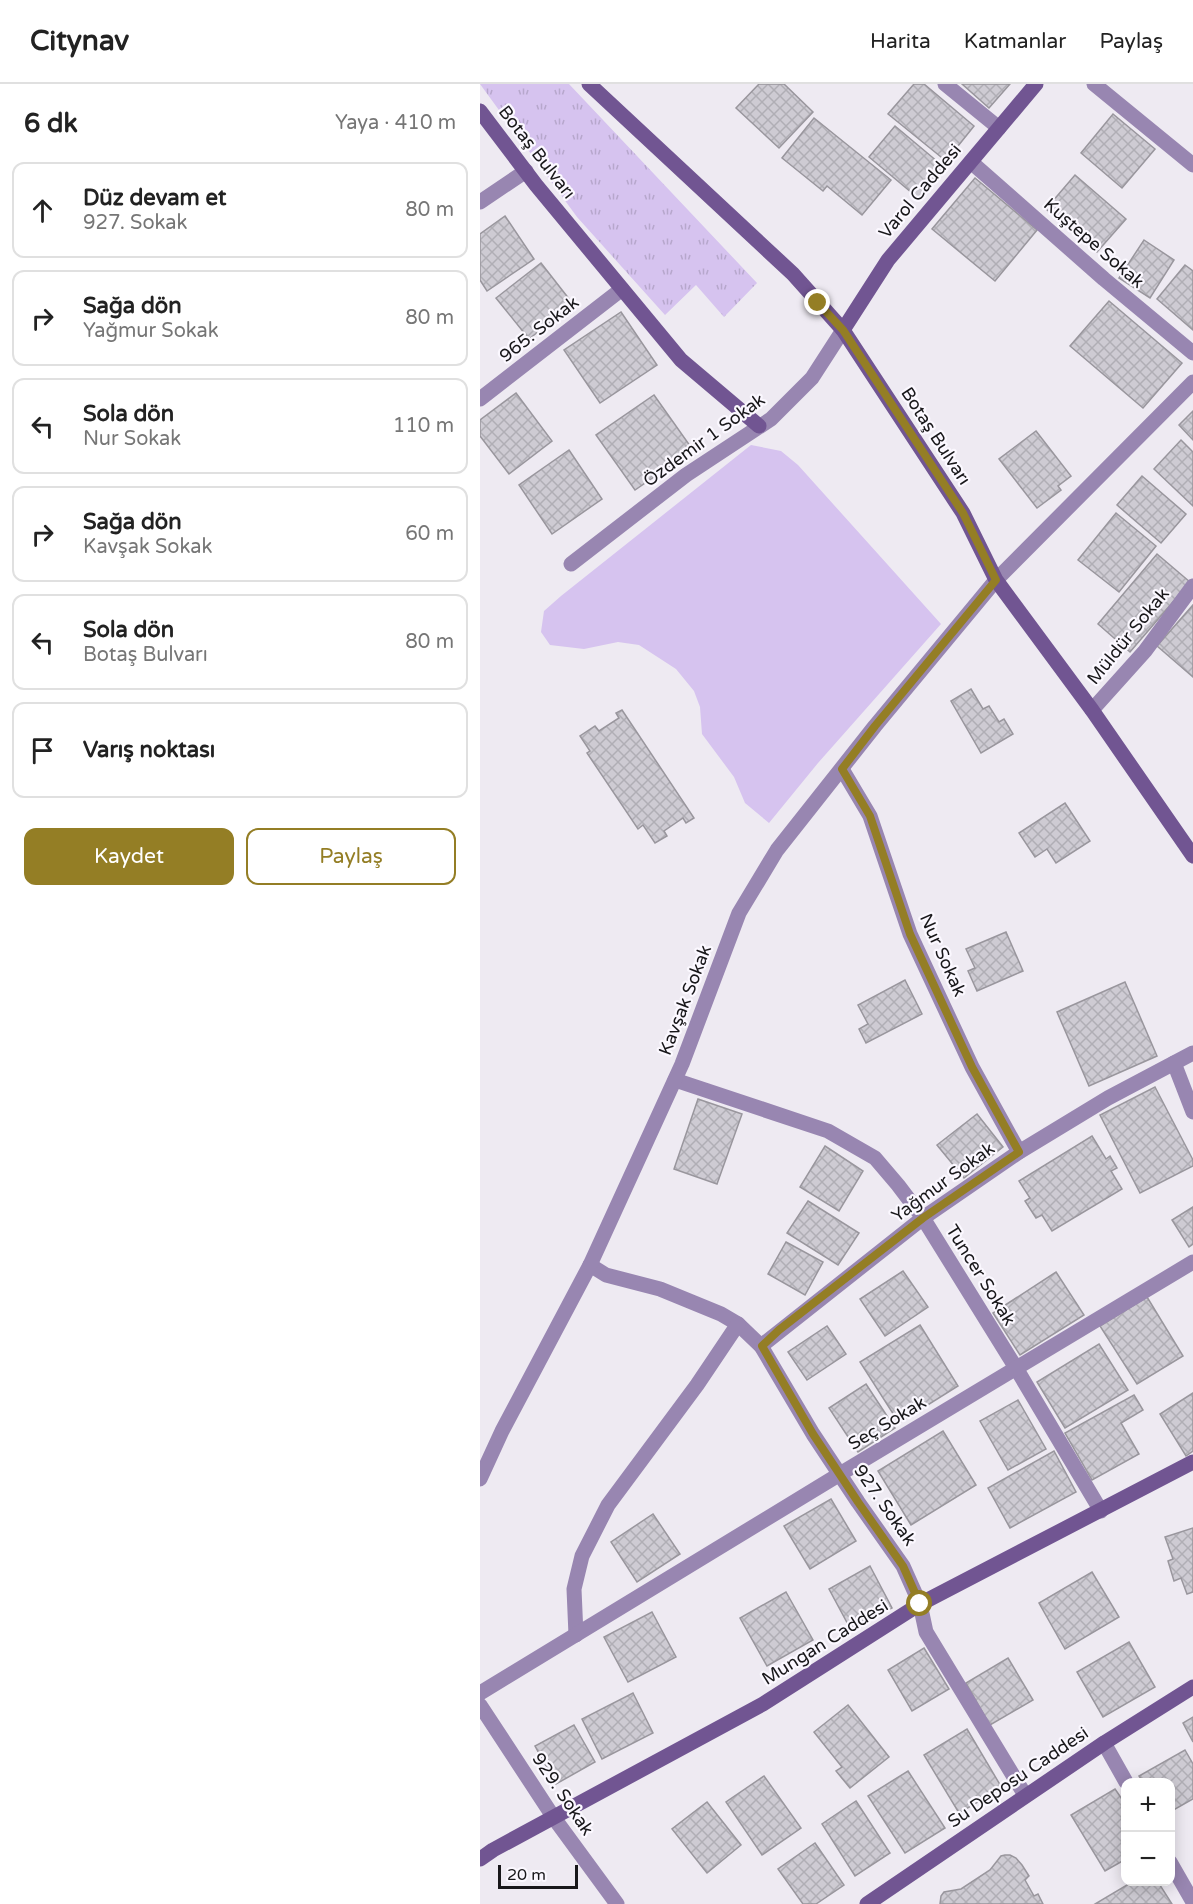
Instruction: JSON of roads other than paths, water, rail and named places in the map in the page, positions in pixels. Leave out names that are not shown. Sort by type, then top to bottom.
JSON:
[{"type":"street","name":"Botaş Bulvarı","points":[[589,84],[793,274],[843,330],[963,513],[996,580],[1092,710],[1193,856]]},
{"type":"street","points":[[945,84],[999,128]]},
{"type":"street","name":"Varol Caddesi","points":[[843,330],[888,260],[1036,84]]},
{"type":"street","points":[[1094,84],[1193,165]]},
{"type":"street","name":"Botaş Bulvarı","points":[[480,111],[622,290],[681,360],[759,426]]},
{"type":"street","name":"Kuştepe Sokak","points":[[971,162],[1104,279],[1193,353]]},
{"type":"street","points":[[480,202],[526,171]]},
{"type":"street","name":"965. Sokak","points":[[480,399],[622,290]]},
{"type":"street","name":"Özdemir 1 Sokak","points":[[572,564],[686,475],[771,418],[812,378],[843,330]]},
{"type":"street","name":"Kavşak Sokak","points":[[480,1479],[502,1431],[590,1264],[675,1080],[739,913],[777,849],[996,580],[1193,382]]},
{"type":"street","name":"Müldür Sokak","points":[[1092,710],[1145,651],[1193,586]]},
{"type":"street","name":"Nur Sokak","points":[[842,769],[870,816],[910,934],[972,1067],[1019,1152]]},
{"type":"street","name":"Yağmur Sokak","points":[[762,1346],[779,1330],[923,1218],[1019,1152],[1108,1098],[1193,1053]]},
{"type":"street","points":[[1174,1063],[1193,1112]]},
{"type":"street","name":"Tuncer Sokak","points":[[675,1080],[828,1131],[875,1158],[923,1218],[1101,1511]]},
{"type":"street","name":"Seç Sokak","points":[[480,1693],[1193,1262]]},
{"type":"street","name":"927. Sokak","points":[[590,1264],[606,1275],[660,1289],[721,1314],[738,1324],[762,1346],[813,1434],[903,1566],[920,1604],[926,1632],[1025,1795]]},
{"type":"street","points":[[576,1635],[574,1588],[582,1556],[608,1505],[697,1385],[738,1324]]},
{"type":"street","name":"Mungan Caddesi","points":[[480,1859],[763,1704],[920,1604],[1193,1462]]},
{"type":"street","name":"Su Deposu Caddesi","points":[[867,1904],[1025,1795],[1193,1687]]},
{"type":"street","name":"929. Sokak","points":[[480,1705],[554,1818],[618,1904]]},
{"type":"street","points":[[1104,1743],[1124,1778]]},
{"type":"street","points":[[1175,1871],[1193,1902]]}]
